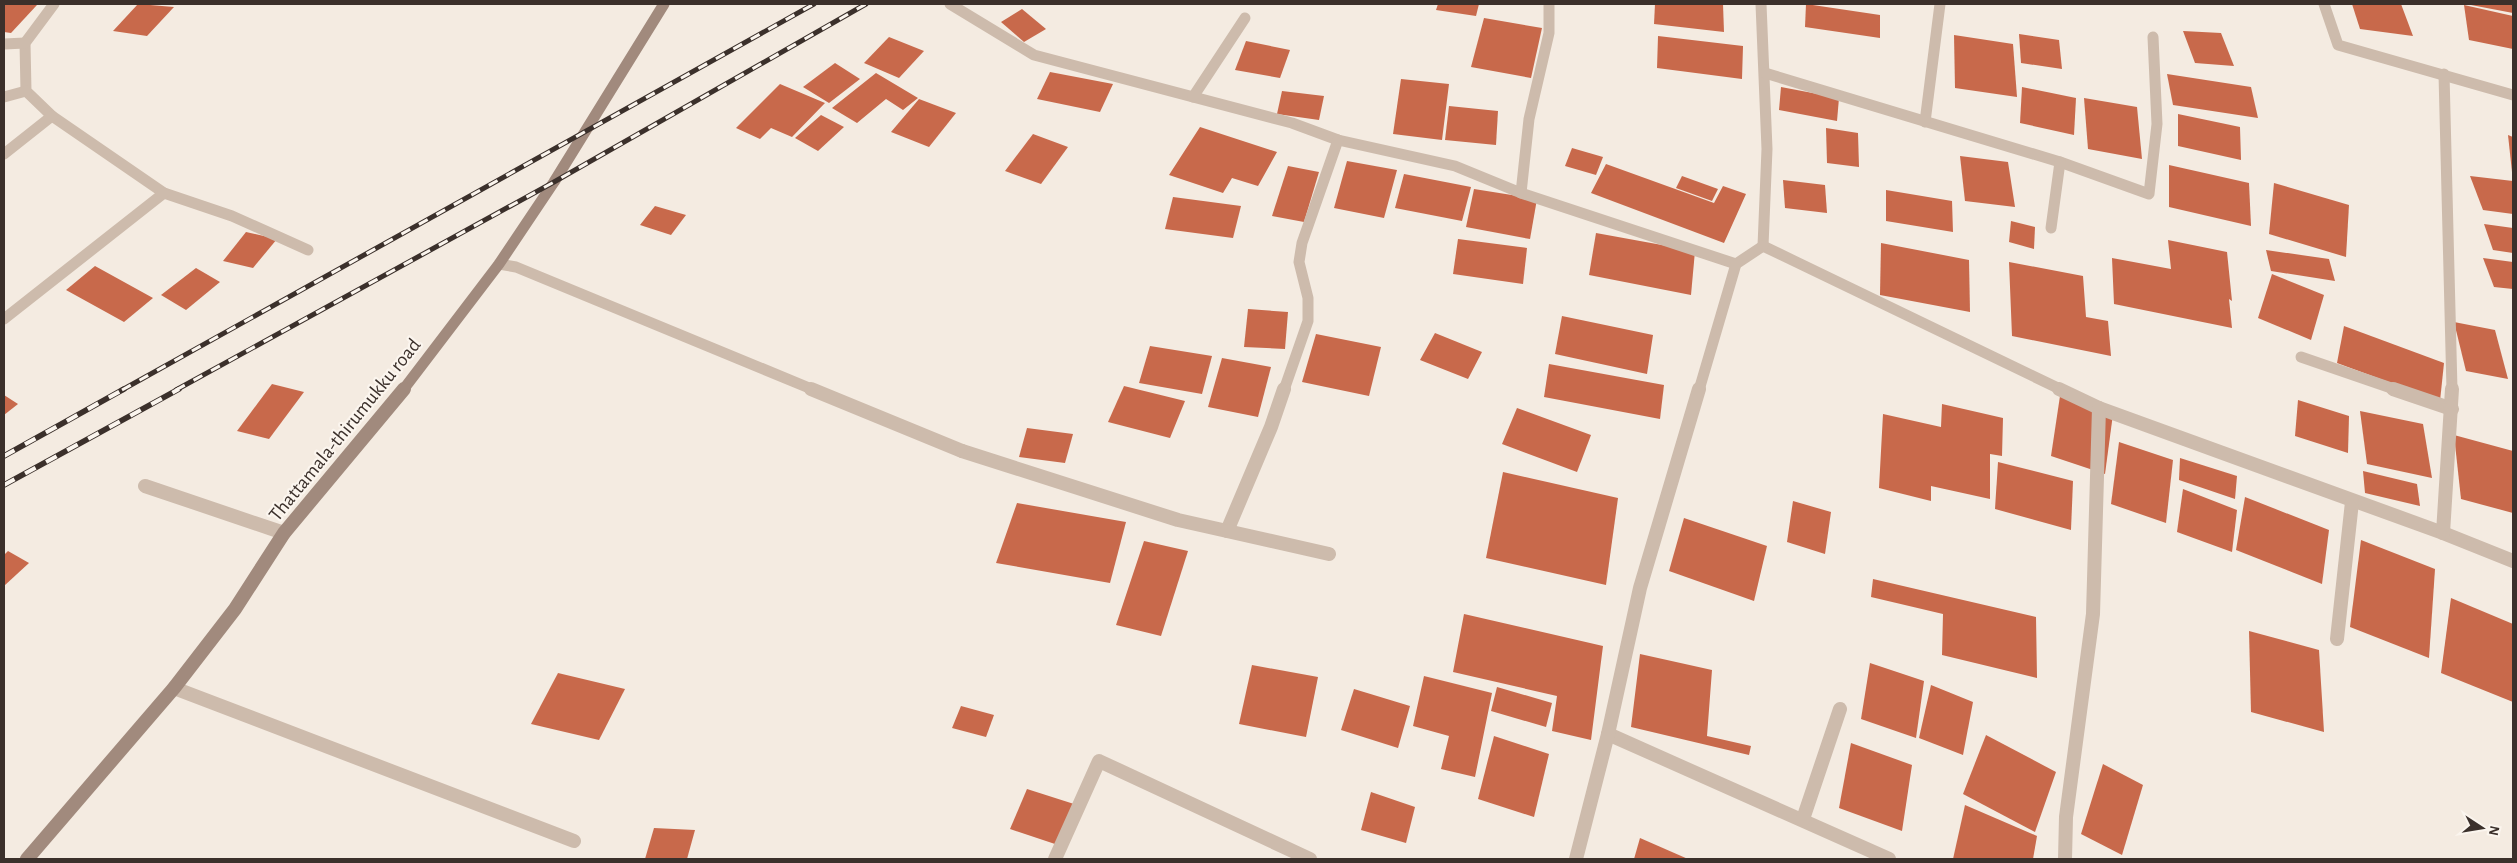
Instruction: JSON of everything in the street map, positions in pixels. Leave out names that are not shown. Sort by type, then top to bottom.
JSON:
[{"type":"street","points":[[54,4],[25,43],[26,91],[52,116],[164,193],[232,216],[308,250]]},
{"type":"street","name":"Thattamala-thirumukku road","points":[[26,859],[174,688],[234,609],[284,533],[402,391],[499,264],[554,182],[664,4]]},
{"type":"street","points":[[950,4],[978,23],[1034,55],[1292,124],[1338,140],[1455,166],[1521,192],[1736,264]]},
{"type":"street","points":[[1521,192],[1529,119],[1549,33],[1549,4]]},
{"type":"street","points":[[1761,4],[1767,149],[1763,246]]},
{"type":"street","points":[[1924,122],[1940,4]]},
{"type":"street","points":[[2324,4],[2338,45],[2513,95]]},
{"type":"street","points":[[1193,97],[1245,18]]},
{"type":"street","points":[[1765,73],[2060,162],[2149,194],[2157,124],[2153,37]]},
{"type":"street","points":[[4,44],[25,43]]},
{"type":"street","points":[[2443,533],[2452,409],[2444,74]]},
{"type":"street","points":[[4,97],[26,91]]},
{"type":"street","points":[[4,154],[52,116]]},
{"type":"street","points":[[1226,531],[1271,427],[1308,321],[1308,298],[1299,262],[1302,243],[1338,140]]},
{"type":"street","points":[[2051,228],[2060,162]]},
{"type":"street","points":[[4,319],[164,193]]},
{"type":"street","points":[[1576,859],[1608,734],[1640,588],[1736,264],[1763,246]]},
{"type":"street","points":[[1763,246],[2099,408],[2352,502],[2443,533],[2513,561]]},
{"type":"street","points":[[499,264],[516,267],[962,451],[1160,514],[1329,554]]},
{"type":"street","points":[[2301,357],[2452,409]]},
{"type":"street","points":[[2065,859],[2066,817],[2093,614],[2099,408]]},
{"type":"street","points":[[145,486],[284,533]]},
{"type":"street","points":[[2337,639],[2352,502]]},
{"type":"street","points":[[174,688],[574,841]]},
{"type":"street","points":[[1803,820],[1840,709]]},
{"type":"street","points":[[1608,734],[1889,859]]},
{"type":"street","points":[[1055,859],[1099,761],[1310,859]]},
{"type":"building","points":[[4,4],[37,5],[11,33],[4,32]]},
{"type":"building","points":[[138,4],[174,7],[147,36],[113,31]]},
{"type":"building","points":[[1438,4],[1479,4],[1476,16],[1436,10]]},
{"type":"building","points":[[1655,4],[1723,4],[1724,32],[1654,24]]},
{"type":"building","points":[[1806,4],[1880,15],[1880,38],[1805,27]]},
{"type":"building","points":[[2352,4],[2401,4],[2413,36],[2360,29]]},
{"type":"building","points":[[2513,4],[2513,13],[2471,5]]},
{"type":"building","points":[[2464,5],[2513,16],[2513,49],[2469,40]]},
{"type":"building","points":[[1022,9],[1046,29],[1024,42],[1001,22]]},
{"type":"building","points":[[1484,18],[1542,28],[1531,78],[1471,67]]},
{"type":"building","points":[[2183,31],[2221,33],[2234,66],[2195,63]]},
{"type":"building","points":[[2019,34],[2059,40],[2062,69],[2021,63]]},
{"type":"building","points":[[1954,35],[2013,44],[2017,97],[1955,88]]},
{"type":"building","points":[[1658,36],[1743,46],[1742,79],[1657,68]]},
{"type":"building","points":[[889,37],[924,51],[899,78],[864,63]]},
{"type":"building","points":[[1246,41],[1290,50],[1280,78],[1235,70]]},
{"type":"building","points":[[835,63],[860,79],[829,103],[803,87]]},
{"type":"building","points":[[1050,72],[1113,84],[1100,112],[1037,99]]},
{"type":"building","points":[[876,73],[918,98],[903,110],[886,99],[857,123],[832,108]]},
{"type":"building","points":[[2167,74],[2251,87],[2258,118],[2173,105]]},
{"type":"building","points":[[1401,79],[1449,84],[1442,140],[1393,134]]},
{"type":"building","points":[[780,84],[825,103],[792,137],[771,128],[760,139],[736,128]]},
{"type":"building","points":[[1781,87],[1839,98],[1837,121],[1779,110]]},
{"type":"building","points":[[2022,87],[2076,98],[2074,135],[2020,123]]},
{"type":"building","points":[[1282,91],[1324,96],[1319,120],[1277,114]]},
{"type":"building","points":[[2084,98],[2137,107],[2142,159],[2088,149]]},
{"type":"building","points":[[919,99],[956,113],[929,147],[891,132]]},
{"type":"building","points":[[1449,106],[1498,111],[1496,145],[1445,140]]},
{"type":"building","points":[[2178,114],[2240,127],[2241,160],[2178,146]]},
{"type":"building","points":[[821,115],[844,127],[818,151],[795,138]]},
{"type":"building","points":[[1200,127],[1277,152],[1258,186],[1232,178],[1223,193],[1169,175]]},
{"type":"building","points":[[1826,128],[1858,133],[1859,167],[1827,163]]},
{"type":"building","points":[[1033,134],[1068,147],[1041,184],[1005,171]]},
{"type":"building","points":[[2508,135],[2513,137],[2513,172],[2512,172]]},
{"type":"building","points":[[1572,148],[1603,157],[1596,175],[1565,166]]},
{"type":"building","points":[[1960,156],[2008,162],[2015,207],[1965,201]]},
{"type":"building","points":[[1347,161],[1397,170],[1384,218],[1334,208]]},
{"type":"building","points":[[1606,164],[1714,203],[1723,186],[1746,194],[1724,243],[1591,193]]},
{"type":"building","points":[[2169,165],[2249,183],[2251,226],[2169,207]]},
{"type":"building","points":[[1288,166],[1319,172],[1304,222],[1272,216]]},
{"type":"building","points":[[1404,174],[1471,187],[1462,221],[1395,208]]},
{"type":"building","points":[[1682,176],[1718,189],[1712,201],[1676,188]]},
{"type":"building","points":[[2470,176],[2513,181],[2513,214],[2483,210]]},
{"type":"building","points":[[1783,180],[1825,185],[1827,213],[1785,208]]},
{"type":"building","points":[[2274,183],[2349,205],[2346,257],[2269,234]]},
{"type":"building","points":[[1474,189],[1537,199],[1530,239],[1466,227]]},
{"type":"building","points":[[1886,190],[1952,201],[1953,232],[1886,221]]},
{"type":"building","points":[[1173,197],[1241,206],[1233,238],[1165,229]]},
{"type":"building","points":[[655,206],[686,215],[671,235],[640,225]]},
{"type":"building","points":[[2011,221],[2035,227],[2034,249],[2009,242]]},
{"type":"building","points":[[2484,224],[2513,228],[2513,253],[2493,250]]},
{"type":"building","points":[[246,232],[277,239],[253,268],[223,261]]},
{"type":"building","points":[[1596,233],[1695,251],[1691,295],[1589,275]]},
{"type":"building","points":[[1458,239],[1527,248],[1523,284],[1453,274]]},
{"type":"building","points":[[2168,240],[2227,252],[2232,301],[2229,299],[2232,328],[2114,304],[2112,258],[2171,269]]},
{"type":"building","points":[[1881,243],[1969,260],[1970,312],[1880,295]]},
{"type":"building","points":[[2266,250],[2329,259],[2335,281],[2271,271]]},
{"type":"building","points":[[2483,258],[2513,262],[2513,289],[2494,287]]},
{"type":"building","points":[[2009,262],[2083,276],[2086,317],[2108,321],[2111,356],[2012,336]]},
{"type":"building","points":[[95,266],[153,298],[124,322],[66,290]]},
{"type":"building","points":[[196,268],[220,282],[186,310],[161,295]]},
{"type":"building","points":[[2272,274],[2324,295],[2311,340],[2258,318]]},
{"type":"building","points":[[1248,309],[1288,312],[1285,349],[1244,347]]},
{"type":"building","points":[[1562,316],[1653,335],[1647,374],[1555,354]]},
{"type":"building","points":[[2454,322],[2495,330],[2508,379],[2466,371]]},
{"type":"building","points":[[2344,326],[2444,363],[2440,401],[2337,363]]},
{"type":"building","points":[[1435,333],[1482,352],[1468,379],[1420,360]]},
{"type":"building","points":[[1316,334],[1381,347],[1369,396],[1302,382]]},
{"type":"building","points":[[1150,346],[1212,356],[1202,394],[1139,383]]},
{"type":"building","points":[[1222,358],[1271,367],[1258,417],[1208,407]]},
{"type":"building","points":[[1549,364],[1664,385],[1660,419],[1544,397]]},
{"type":"building","points":[[272,384],[304,392],[269,439],[237,431]]},
{"type":"building","points":[[1124,386],[1185,401],[1170,438],[1108,422]]},
{"type":"building","points":[[4,395],[18,404],[4,415]]},
{"type":"building","points":[[2060,396],[2113,414],[2105,474],[2051,456]]},
{"type":"building","points":[[2298,400],[2349,416],[2348,453],[2295,436]]},
{"type":"building","points":[[1942,404],[2003,418],[2002,456],[1990,454],[1990,499],[1931,486],[1931,501],[1879,488],[1883,414],[1941,427]]},
{"type":"building","points":[[1517,408],[1591,435],[1577,472],[1502,444]]},
{"type":"building","points":[[2360,411],[2423,424],[2432,478],[2367,464]]},
{"type":"building","points":[[1027,428],[1073,434],[1065,463],[1019,457]]},
{"type":"building","points":[[2454,435],[2513,451],[2513,513],[2461,499]]},
{"type":"building","points":[[2119,442],[2173,460],[2166,523],[2111,504]]},
{"type":"building","points":[[2180,458],[2237,476],[2235,499],[2179,480]]},
{"type":"building","points":[[1998,462],[2073,481],[2071,530],[1995,509]]},
{"type":"building","points":[[2363,471],[2417,484],[2420,506],[2365,493]]},
{"type":"building","points":[[1503,472],[1618,498],[1606,585],[1486,558]]},
{"type":"building","points":[[2183,489],[2237,510],[2232,552],[2177,532]]},
{"type":"building","points":[[2245,497],[2329,530],[2322,584],[2236,550]]},
{"type":"building","points":[[1793,501],[1831,512],[1825,554],[1787,542]]},
{"type":"building","points":[[1017,503],[1126,522],[1110,583],[996,563]]},
{"type":"building","points":[[1684,518],[1767,546],[1754,601],[1669,571]]},
{"type":"building","points":[[2361,540],[2435,569],[2429,658],[2350,627]]},
{"type":"building","points":[[1144,541],[1188,551],[1161,636],[1116,625]]},
{"type":"building","points":[[8,551],[29,563],[4,586],[4,555]]},
{"type":"building","points":[[1873,579],[2036,617],[2037,678],[1942,655],[1943,614],[1871,597]]},
{"type":"building","points":[[2451,598],[2513,624],[2513,702],[2441,673]]},
{"type":"building","points":[[1464,614],[1603,646],[1591,740],[1552,731],[1557,696],[1453,672]]},
{"type":"building","points":[[2249,631],[2319,650],[2324,732],[2251,712]]},
{"type":"building","points":[[1640,654],[1712,670],[1707,736],[1751,746],[1749,755],[1631,727]]},
{"type":"building","points":[[1870,663],[1924,681],[1916,738],[1861,719]]},
{"type":"building","points":[[1252,665],[1318,677],[1306,737],[1239,724]]},
{"type":"building","points":[[558,673],[625,689],[599,740],[531,724]]},
{"type":"building","points":[[1424,676],[1492,693],[1475,777],[1441,769],[1449,736],[1413,726]]},
{"type":"building","points":[[1931,685],[1973,702],[1963,755],[1919,738]]},
{"type":"building","points":[[1497,687],[1552,703],[1546,727],[1491,711]]},
{"type":"building","points":[[1354,689],[1410,706],[1398,748],[1341,730]]},
{"type":"building","points":[[961,706],[994,715],[986,737],[952,728]]},
{"type":"building","points":[[1986,735],[2056,772],[2035,832],[1963,794]]},
{"type":"building","points":[[1494,736],[1549,754],[1534,817],[1478,799]]},
{"type":"building","points":[[1851,743],[1912,765],[1902,831],[1839,808]]},
{"type":"building","points":[[2103,764],[2143,785],[2122,855],[2081,834]]},
{"type":"building","points":[[1027,789],[1074,804],[1058,845],[1010,829]]},
{"type":"building","points":[[1371,792],[1415,807],[1406,843],[1361,830]]},
{"type":"building","points":[[1965,805],[2037,836],[2033,859],[1953,859]]},
{"type":"building","points":[[654,828],[695,830],[687,859],[645,859]]},
{"type":"building","points":[[1640,838],[1688,859],[1634,859]]},
{"type":"railway","points":[[122,390],[814,4]]},
{"type":"railway","points":[[176,390],[554,182],[866,4]]},
{"type":"railway","points":[[4,456],[124,389]]},
{"type":"railway","points":[[4,485],[179,389]]}]
